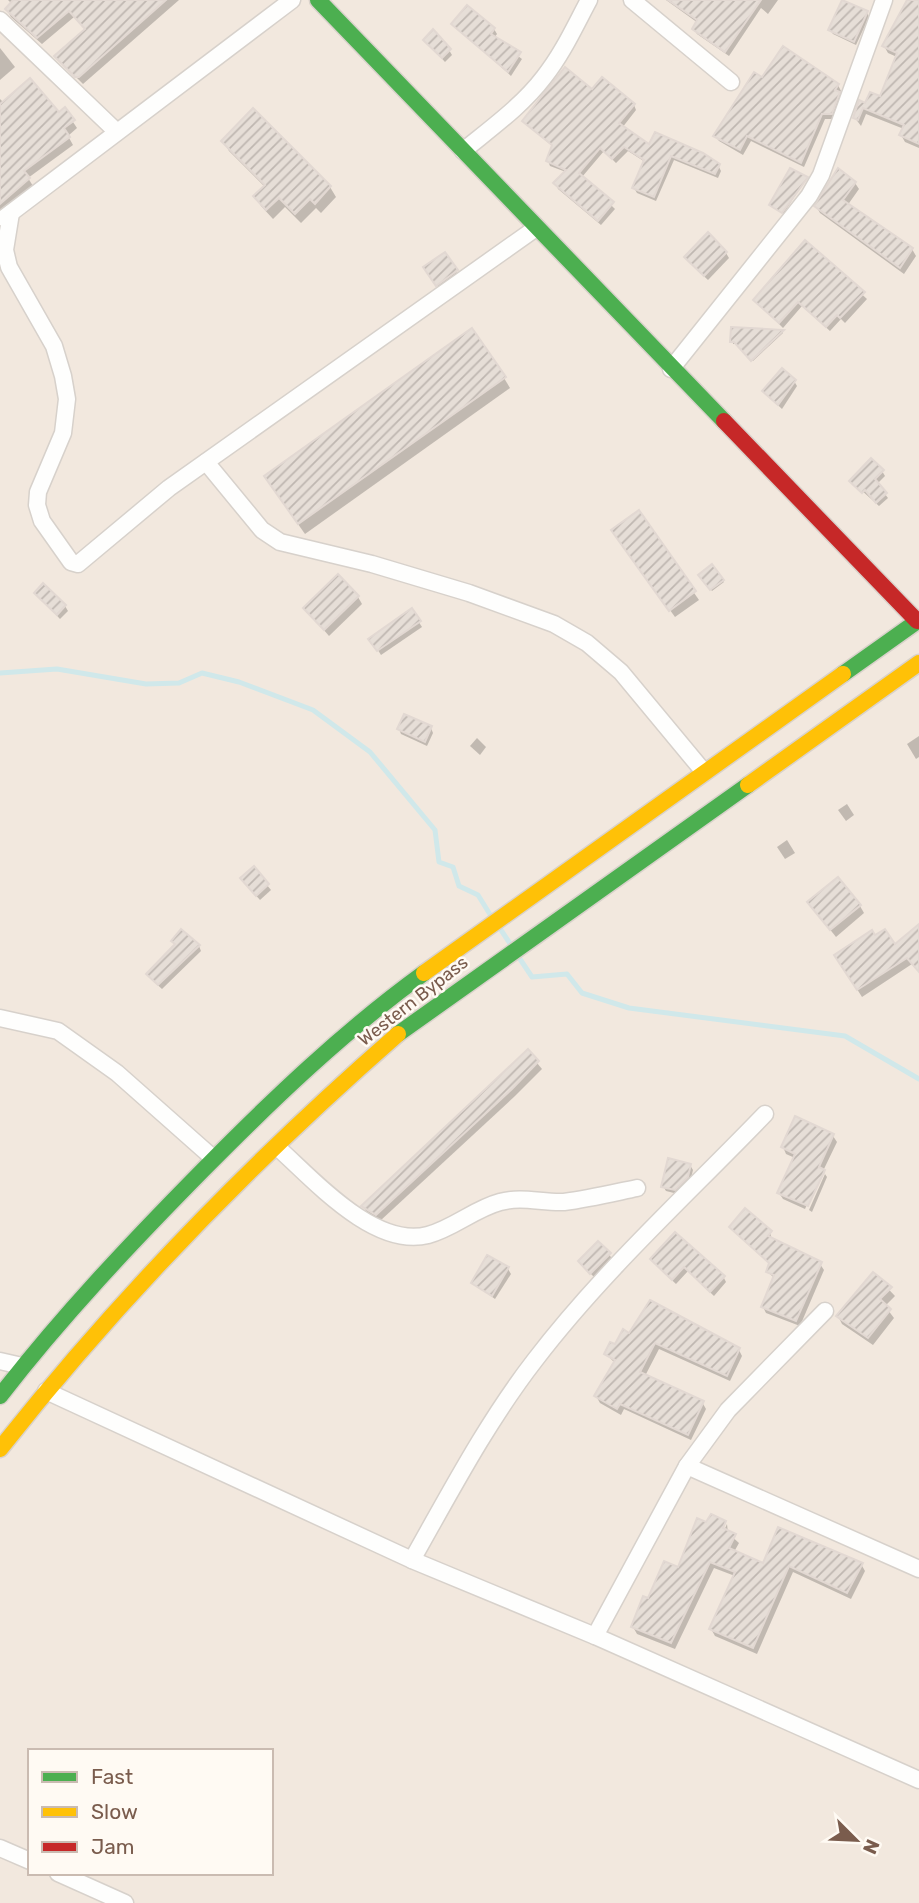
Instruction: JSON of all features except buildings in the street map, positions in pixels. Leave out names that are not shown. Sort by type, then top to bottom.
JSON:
[{"type":"main road","points":[[318,0],[671,369],[918,621]]},
{"type":"main road","name":"Western Bypass","points":[[0,1396],[22,1366],[213,1158],[302,1071],[377,1007],[918,621]]},
{"type":"main road","name":"Western Bypass","points":[[0,1449],[46,1391],[176,1244],[397,1035],[919,663]]},
{"type":"street","points":[[292,0],[5,217],[5,250],[9,267],[54,346],[63,376],[67,400],[63,433],[38,492],[37,505],[42,522],[68,558],[78,564],[169,488],[536,228]]},
{"type":"street","points":[[463,151],[525,98],[544,78],[560,55],[589,0]]},
{"type":"street","points":[[632,0],[731,82]]},
{"type":"street","points":[[671,369],[809,196],[821,175],[884,0]]},
{"type":"street","points":[[0,20],[117,132]]},
{"type":"street","points":[[206,461],[262,530],[280,542],[372,564],[469,593],[554,624],[587,643],[621,672],[704,772]]},
{"type":"street","points":[[0,1017],[58,1031],[117,1073],[213,1158]]},
{"type":"street","points":[[412,1560],[481,1437],[535,1360],[579,1307],[765,1114]]},
{"type":"street","points":[[277,1147],[356,1216],[381,1230],[406,1236],[434,1233],[502,1201],[524,1199],[562,1202],[637,1188]]},
{"type":"street","points":[[595,1636],[687,1466],[728,1410],[825,1311]]},
{"type":"street","points":[[0,1361],[22,1366]]},
{"type":"street","points":[[46,1391],[412,1560],[595,1636],[919,1780]]},
{"type":"street","points":[[687,1466],[919,1569]]},
{"type":"street","points":[[0,1848],[28,1860]]},
{"type":"street","points":[[62,1875],[125,1903]]},
{"type":"shaded area","points":[[0,0],[919,0],[919,1903],[0,1903]]},
{"type":"waterway","points":[[0,673],[57,669],[146,684],[179,683],[202,673],[239,682],[313,710],[370,752],[435,830],[439,862],[453,867],[459,886],[478,895],[491,916]]},
{"type":"waterway","points":[[499,927],[511,945]]},
{"type":"waterway","points":[[518,956],[532,977],[567,974],[582,993],[629,1008],[845,1036],[919,1079]]},
{"type":"traffic: fast","points":[[318,0],[724,421]]},
{"type":"traffic: fast","points":[[843,674],[919,620]]},
{"type":"traffic: fast","points":[[398,1034],[748,785]]},
{"type":"traffic: fast","points":[[0,1396],[98,1280],[228,1144],[337,1042],[424,973]]},
{"type":"traffic: slow","points":[[748,785],[919,663]]},
{"type":"traffic: slow","points":[[424,973],[843,674]]},
{"type":"traffic: slow","points":[[0,1449],[92,1338],[189,1232],[291,1131],[398,1034]]},
{"type":"traffic: jam","points":[[724,421],[917,621]]}]
